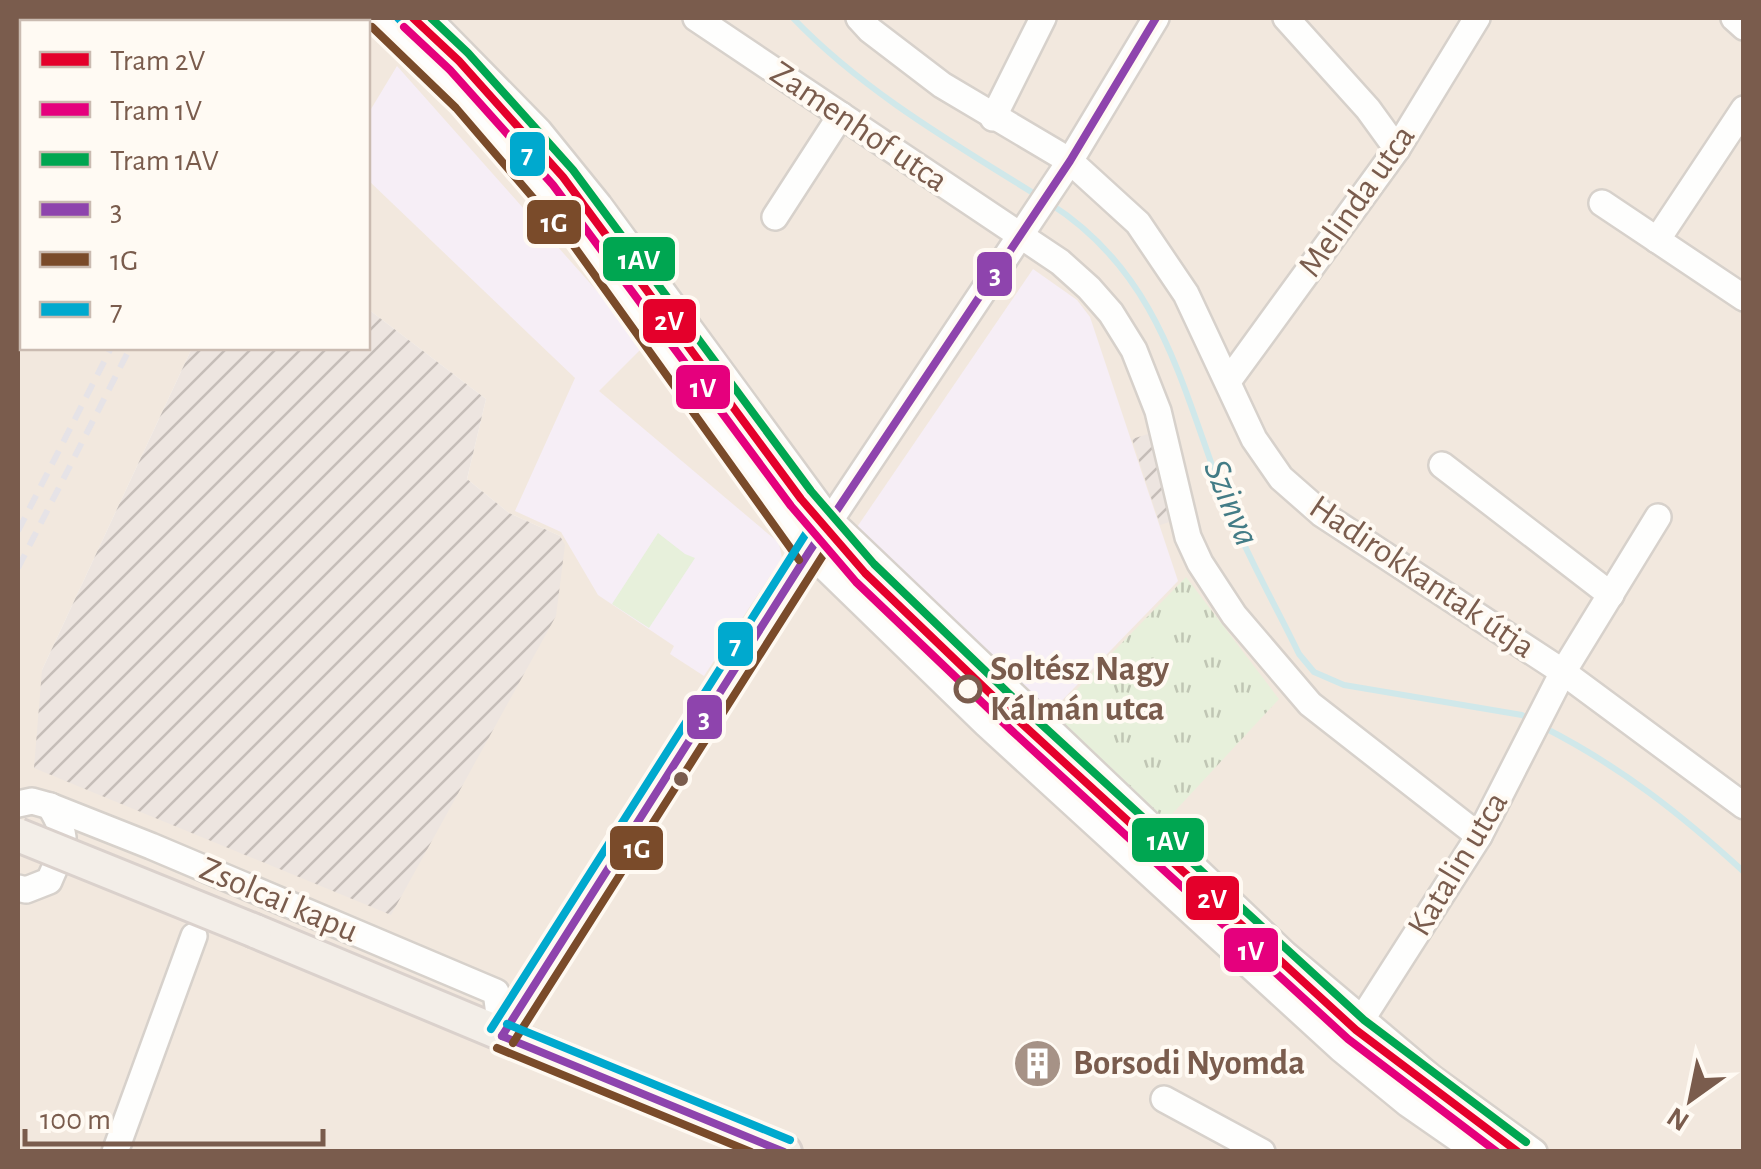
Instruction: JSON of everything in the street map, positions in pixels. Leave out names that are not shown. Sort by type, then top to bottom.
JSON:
[{"type":"main road","name":"Zsolcai kapu","points":[[18,835],[502,1036],[734,1142],[785,1152]]},
{"type":"street","points":[[380,18],[466,100],[592,248],[771,504],[809,552],[986,724],[1342,1049],[1408,1104],[1477,1152]]},
{"type":"street","points":[[428,18],[539,132],[599,206],[830,520],[1176,852],[1361,1021],[1534,1152]]},
{"type":"street","name":"Zamenhof utca","points":[[696,18],[1060,262],[1089,288],[1134,350],[1158,411],[1188,538],[1234,615],[1310,704],[1479,836]]},
{"type":"street","name":"Hadirokkantak útja","points":[[859,18],[914,63],[1138,223],[1186,294],[1254,440],[1282,478],[1322,514],[1564,672],[1744,806]]},
{"type":"street","points":[[993,118],[1043,18]]},
{"type":"street","points":[[502,1036],[809,552],[1065,169],[1156,18]]},
{"type":"street","points":[[1286,18],[1368,108],[1397,148]]},
{"type":"street","name":"Melinda utca","points":[[1229,380],[1397,148],[1478,18]]},
{"type":"street","points":[[1734,18],[1744,27]]},
{"type":"street","points":[[1657,240],[1744,109]]},
{"type":"street","points":[[775,217],[841,115]]},
{"type":"street","points":[[1602,203],[1744,298]]},
{"type":"street","points":[[1442,464],[1611,594]]},
{"type":"street","name":"Katalin utca","points":[[1342,1049],[1479,836],[1564,672],[1658,517]]},
{"type":"street","name":"Zsolcai kapu","points":[[18,804],[32,801],[50,806],[496,992],[502,1036]]},
{"type":"street","points":[[18,888],[26,890],[50,880],[66,844],[62,826],[50,806]]},
{"type":"street","points":[[115,1152],[194,936]]},
{"type":"street","points":[[1164,1098],[1262,1152]]},
{"type":"shaded area","points":[[18,18],[1743,18],[1743,1151],[18,1151]]},
{"type":"shaded area","points":[[397,66],[645,345],[599,391],[779,543],[782,558],[704,676],[670,654],[674,646],[598,595],[561,532],[515,511],[575,378],[370,182],[370,111]]},
{"type":"shaded area","points":[[1033,269],[1077,300],[1090,317],[1178,581],[1044,719],[853,533]]},
{"type":"shaded area","points":[[370,311],[486,399],[467,479],[509,513],[560,536],[565,545],[556,616],[391,915],[34,768],[42,670],[191,350],[370,350]]},
{"type":"shaded area","points":[[1148,434],[1176,520],[1160,525],[1132,439]]},
{"type":"green space","points":[[658,533],[695,558],[649,628],[612,604]]},
{"type":"green space","points":[[1186,577],[1279,699],[1161,826],[1046,721]]},
{"type":"waterway","name":"Szinva","points":[[793,18],[879,92],[1038,196]]},
{"type":"waterway","name":"Szinva","points":[[1049,203],[1088,232],[1119,265],[1144,301],[1181,380],[1244,545],[1299,654],[1314,672],[1344,685],[1522,715],[1532,721]]},
{"type":"waterway","name":"Szinva","points":[[1543,727],[1649,792],[1744,872]]},
{"type":"railway","points":[[18,531],[110,350]]},
{"type":"railway","points":[[18,568],[129,350]]},
{"type":"tram line","name":"2V","points":[[413,18],[459,61],[563,177],[801,499],[865,573],[1019,721],[1356,1030],[1518,1152]]},
{"type":"tram line","name":"1AV","points":[[431,18],[468,53],[573,170],[811,491],[874,564],[1028,712],[1364,1020],[1526,1142]]},
{"type":"tram line","name":"1V","points":[[404,27],[450,70],[553,185],[791,506],[856,582],[1348,1039],[1497,1152]]},
{"type":"transit line","name":"7","points":[[398,18],[474,91],[590,227],[819,544]]},
{"type":"transit line","name":"3","points":[[502,1036],[809,552],[1070,161],[1156,18]]},
{"type":"transit line","name":"1G","points":[[372,27],[456,108],[571,242],[799,560]]},
{"type":"transit line","name":"7","points":[[491,1029],[819,513]]},
{"type":"transit line","name":"1G","points":[[513,1043],[841,527]]},
{"type":"transit line","name":"7","points":[[507,1024],[790,1140]]},
{"type":"transit line","name":"3","points":[[502,1036],[784,1152]]},
{"type":"transit line","name":"1G","points":[[497,1048],[751,1152]]},
{"type":"place","name":"Soltész Nagy Kálmán utca","points":[[968,689]]},
{"type":"place","name":"Borsodi Nyomda","points":[[1038,1063]]}]
